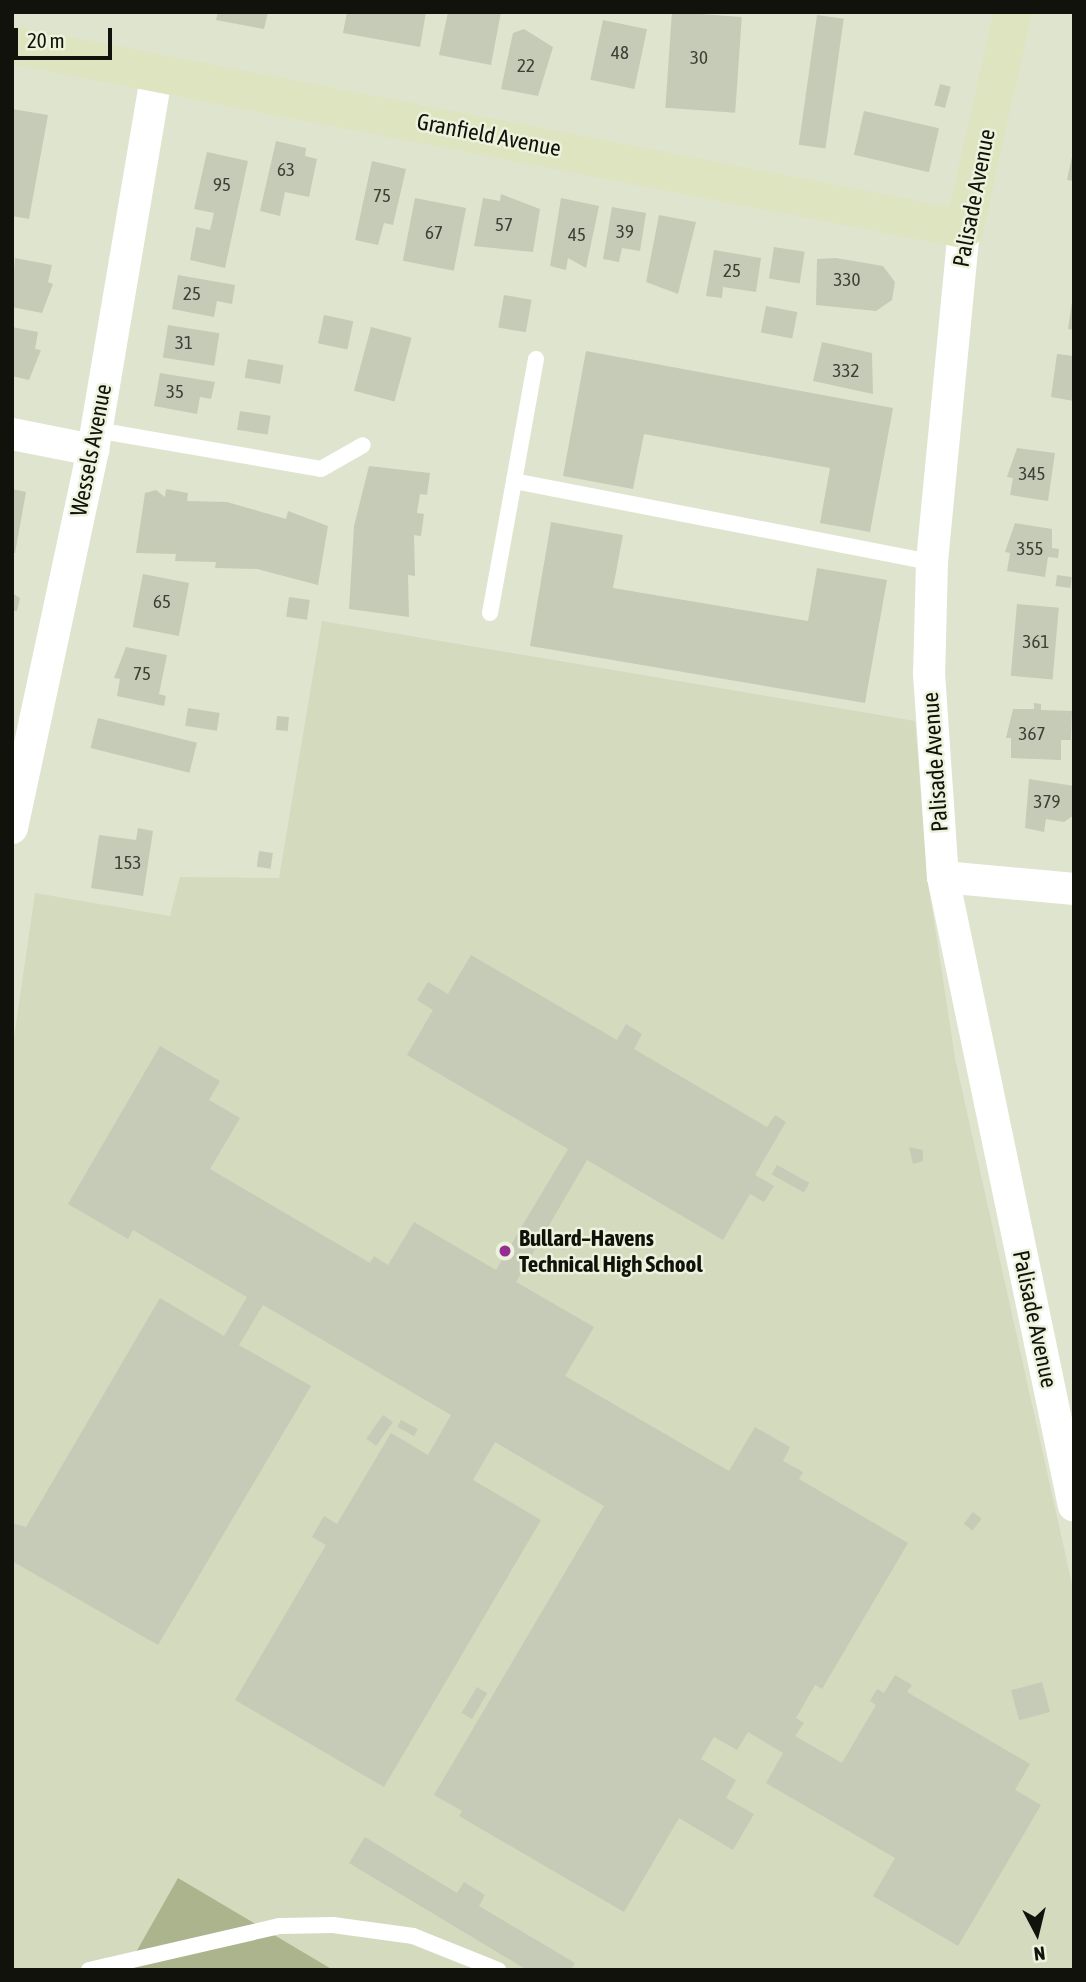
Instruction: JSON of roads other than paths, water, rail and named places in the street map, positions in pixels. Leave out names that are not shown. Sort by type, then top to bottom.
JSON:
[{"type":"street","name":"Palisade Avenue","points":[[1013,12],[964,229],[932,562],[929,673],[943,877],[1074,1506]]},
{"type":"street","name":"Granfield Avenue","points":[[12,45],[157,70],[964,229]]},
{"type":"street","name":"Wessels Avenue","points":[[13,820],[94,440],[157,70]]},
{"type":"street","points":[[12,434],[94,440]]},
{"type":"street","points":[[943,877],[1074,889]]},
{"type":"lane","points":[[490,613],[536,359]]},
{"type":"lane","points":[[94,440],[321,469],[363,445]]},
{"type":"lane","points":[[514,481],[932,562]]},
{"type":"lane","points":[[89,1970],[280,1926],[333,1925],[413,1936],[498,1970]]},
{"type":"place","name":"Bullard–Havens Technical High School","points":[[505,1251]]}]
